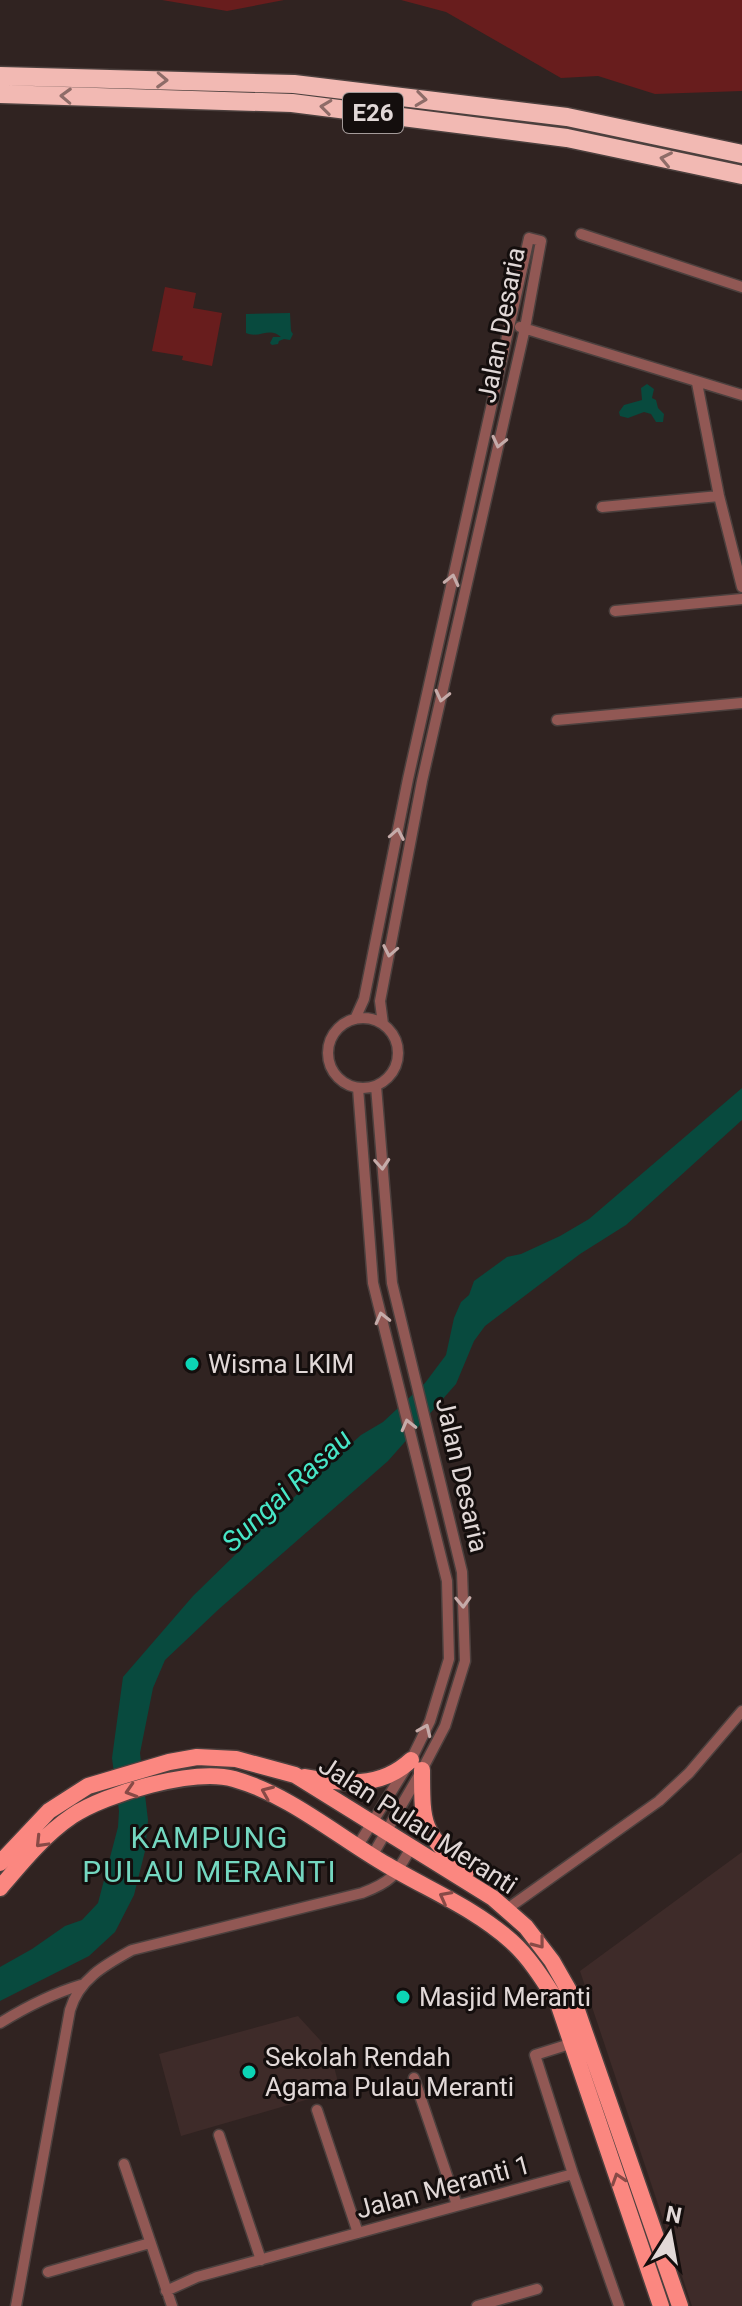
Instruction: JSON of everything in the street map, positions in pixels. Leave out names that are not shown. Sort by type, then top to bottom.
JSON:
[{"type":"highway","name":"E26","points":[[0,76],[294,84],[567,117],[742,154]]},
{"type":"highway","name":"E26","points":[[0,94],[292,103],[567,138],[742,175]]},
{"type":"main road","name":"Jalan Pulau Meranti","points":[[0,1863],[49,1811],[88,1786],[169,1762],[197,1757],[236,1759],[295,1775],[493,1898],[526,1927],[552,1961],[572,1996],[680,2306]]},
{"type":"main road","points":[[295,1775],[361,1783],[416,1765],[427,1831],[493,1898]]},
{"type":"main road","name":"Jalan Pulau Meranti","points":[[0,1888],[51,1832],[91,1804],[172,1779],[200,1775],[233,1778],[278,1796],[364,1852],[475,1913],[511,1941],[536,1968],[558,2003],[661,2306]]},
{"type":"street","points":[[581,234],[742,287]]},
{"type":"street","name":"Jalan Desaria","points":[[364,1852],[380,1827],[416,1765],[449,1659],[447,1581],[373,1283],[358,1088],[341,1081],[330,1066],[328,1047],[337,1029],[355,1019],[364,999],[408,779],[529,238],[541,241],[525,328],[422,781],[380,1001],[383,1024],[395,1039],[398,1060],[394,1071],[376,1086],[392,1283],[462,1572],[465,1661],[445,1726],[416,1765],[364,1852]]},
{"type":"street","points":[[510,324],[742,395]]},
{"type":"street","points":[[697,383],[719,496],[742,587]]},
{"type":"street","points":[[602,507],[719,496]]},
{"type":"street","points":[[615,611],[742,599]]},
{"type":"street","points":[[557,720],[742,703]]},
{"type":"street","points":[[355,1019],[365,1018],[383,1024]]},
{"type":"street","points":[[358,1088],[376,1086]]},
{"type":"street","points":[[507,1909],[659,1801],[689,1773],[742,1711]]},
{"type":"street","points":[[16,2306],[70,2010],[74,1996],[82,1985],[99,1969],[132,1950],[362,1893],[390,1880],[412,1846]]},
{"type":"street","points":[[0,2023],[28,2005],[82,1985]]},
{"type":"street","name":"Jalan Meranti 1","points":[[166,2291],[197,2277],[573,2174],[535,2055],[573,2043]]},
{"type":"street","points":[[414,2078],[457,2205]]},
{"type":"street","points":[[317,2110],[358,2233]]},
{"type":"street","points":[[219,2135],[261,2260]]},
{"type":"street","points":[[124,2164],[172,2306]]},
{"type":"street","points":[[573,2174],[619,2306]]},
{"type":"street","points":[[48,2272],[150,2243]]},
{"type":"street","points":[[477,2306],[537,2289]]},
{"type":"shaded area","points":[[162,0],[284,0],[227,11]]},
{"type":"shaded area","points":[[401,0],[742,0],[742,91],[655,94],[598,76],[561,78],[446,12]]},
{"type":"shaded area","points":[[165,287],[196,293],[193,308],[222,313],[212,366],[182,360],[183,356],[152,351]]},
{"type":"shaded area","points":[[290,313],[293,334],[290,340],[284,339],[272,345],[273,337],[281,337],[277,334],[246,333],[246,314]]},
{"type":"shaded area","points":[[647,384],[654,389],[652,398],[664,414],[663,422],[656,422],[651,414],[644,412],[628,418],[620,416],[624,405],[642,400],[641,388]]},
{"type":"shaded area","points":[[742,1088],[742,1120],[626,1225],[580,1254],[485,1326],[474,1341],[456,1384],[388,1461],[165,1660],[153,1688],[140,1753],[148,1820],[145,1851],[134,1895],[115,1932],[89,1956],[0,2001],[0,1967],[65,1926],[82,1920],[98,1903],[118,1827],[112,1758],[123,1677],[193,1596],[321,1471],[361,1435],[383,1422],[425,1383],[446,1355],[454,1318],[474,1281],[507,1257],[560,1236],[589,1219]]},
{"type":"shaded area","points":[[742,1852],[742,2306],[692,2306],[580,1971]]},
{"type":"shaded area","name":"Sekolah Rendah Agama Pulau Meranti","points":[[298,2016],[330,2051],[340,2090],[181,2136],[159,2054]]},
{"type":"place","name":"Wisma LKIM","points":[[192,1364]]},
{"type":"place","name":"Masjid Meranti","points":[[403,1997]]},
{"type":"place","name":"Sekolah Rendah Agama Pulau Meranti","points":[[249,2072]]},
{"type":"district","name":"KAMPUNG PULAU MERANTI","points":[[210,1855]]},
{"type":"water label","name":"Sungai Rasau","points":[[286,1490]]}]
